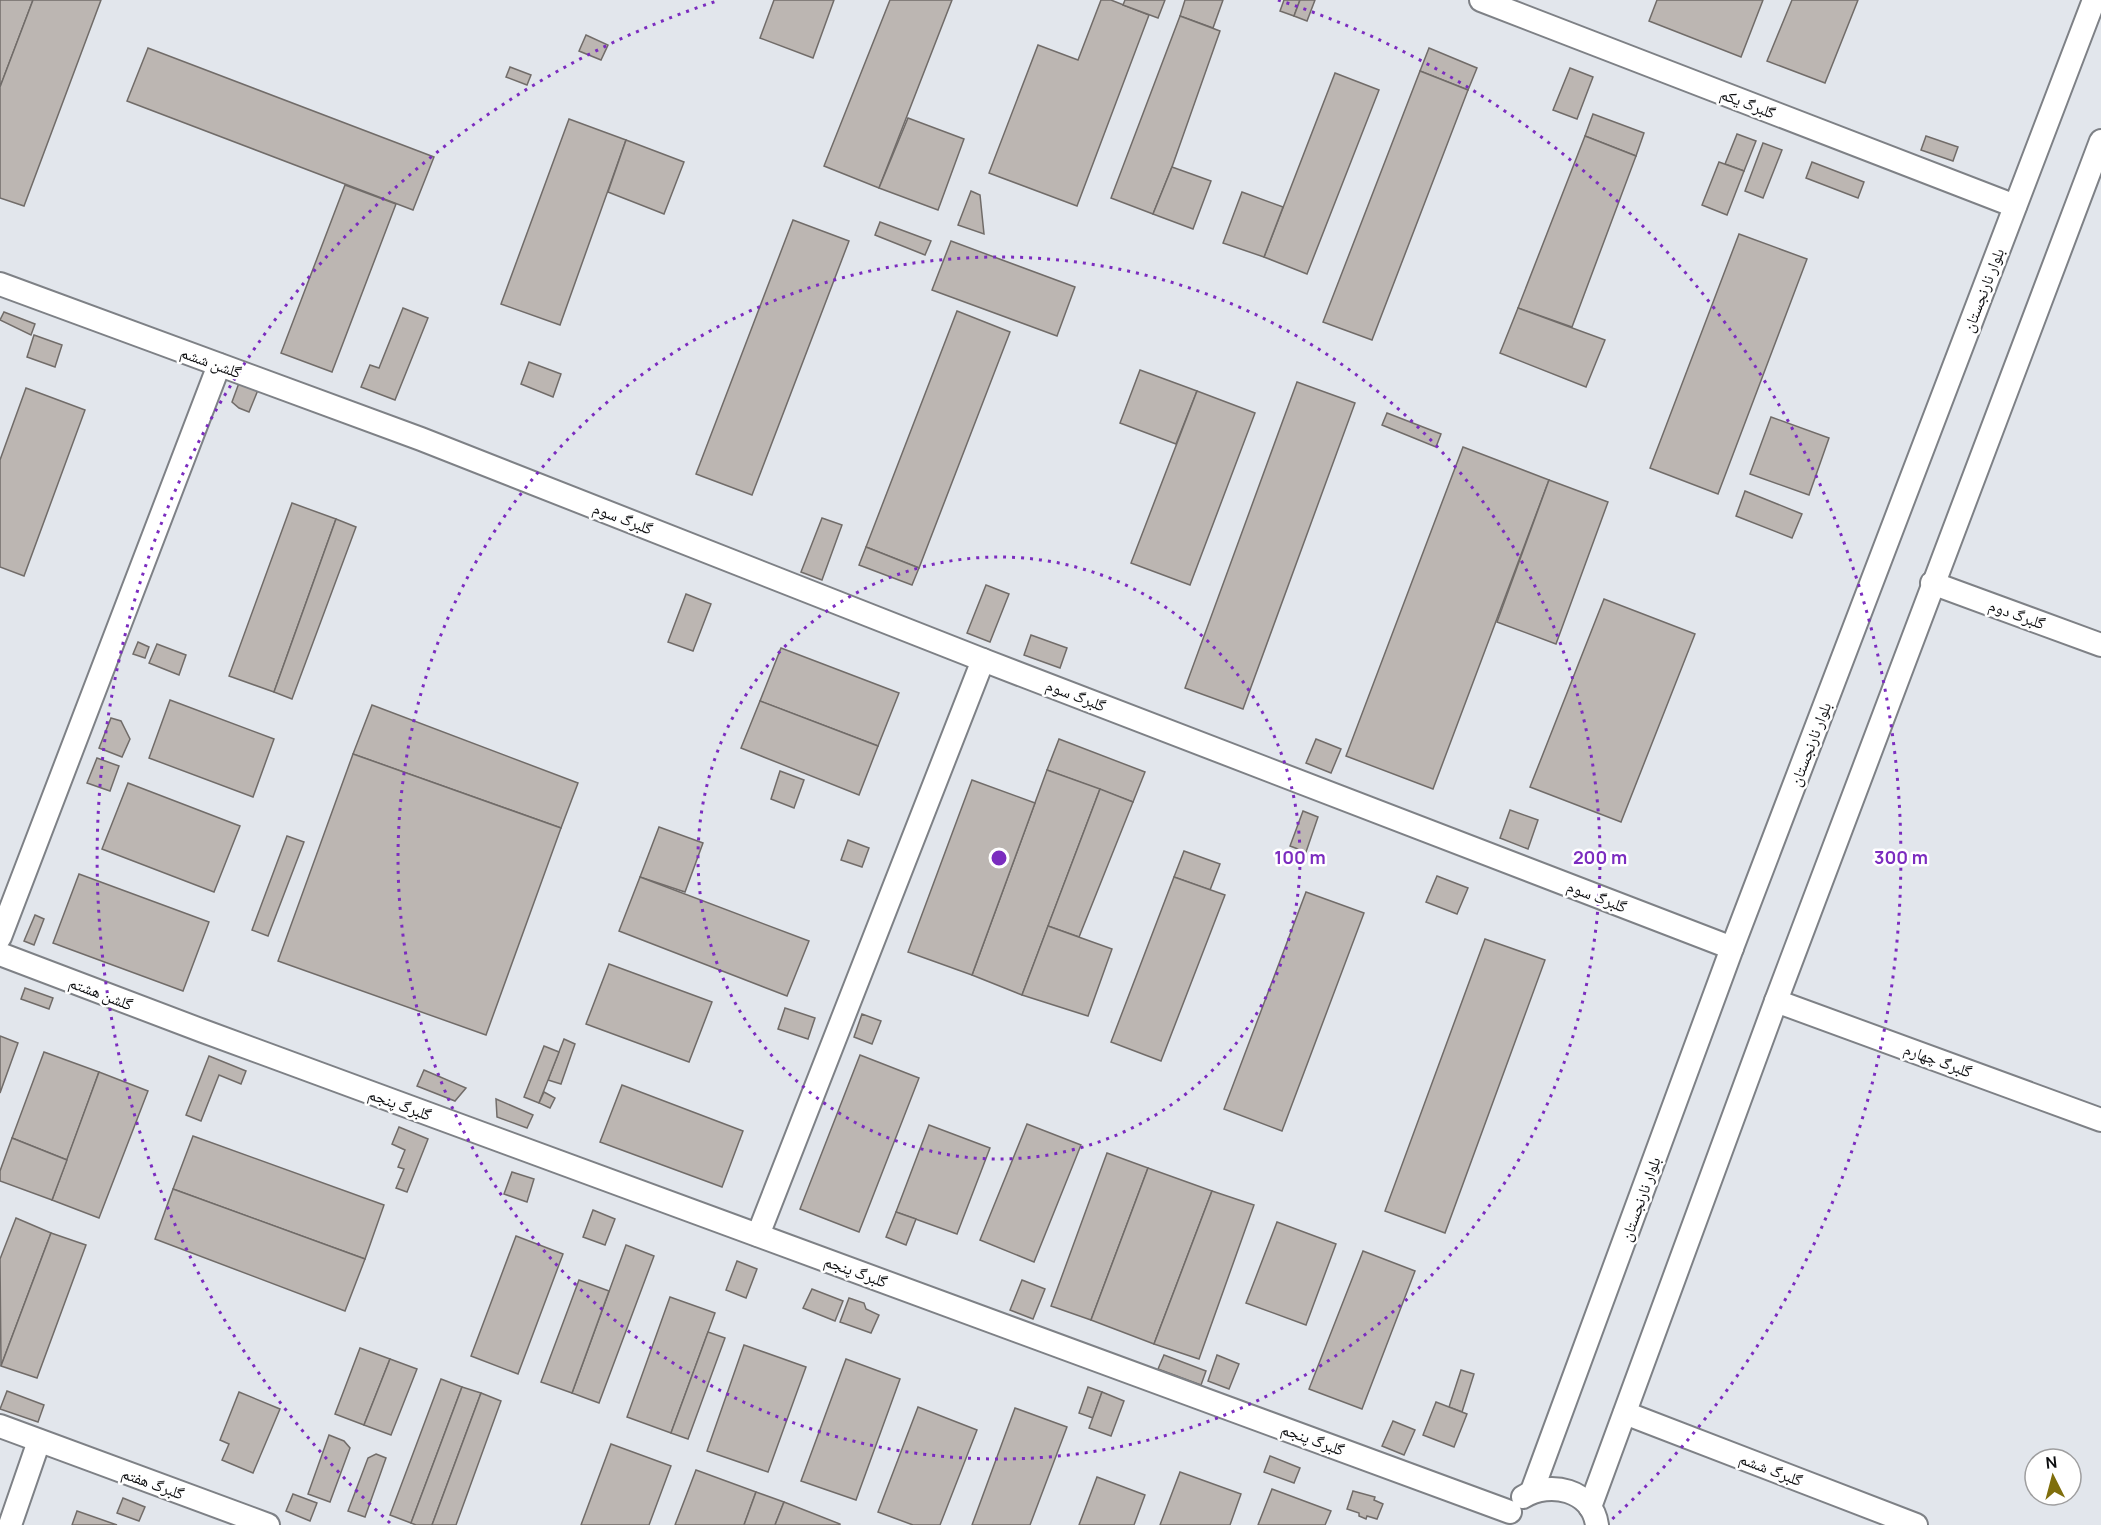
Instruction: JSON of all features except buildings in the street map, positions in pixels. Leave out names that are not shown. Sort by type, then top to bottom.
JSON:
[{"type":"street","name":"گلبرگ یکم","points":[[1481,0],[2015,206]]},
{"type":"street","name":"بلوار نارنجستان","points":[[1508,1518],[1519,1499],[1532,1491],[1732,948],[2094,0]]},
{"type":"street","points":[[1593,1516],[1625,1413],[1776,1001],[1932,583],[2101,141]]},
{"type":"street","name":"گلشن ششم","points":[[0,284],[421,439]]},
{"type":"street","points":[[0,937],[219,365]]},
{"type":"street","name":"گلبرگ سوم","points":[[421,439],[983,660],[1732,948]]},
{"type":"street","name":"گلبرگ دوم","points":[[1932,583],[2101,645]]},
{"type":"street","points":[[758,1235],[983,660]]},
{"type":"street","name":"گلشن هشتم","points":[[0,954],[203,1031]]},
{"type":"street","name":"گلبرگ چهارم","points":[[1776,1001],[2101,1120]]},
{"type":"street","name":"گلبرگ پنجم","points":[[203,1031],[758,1235],[1508,1518]]},
{"type":"street","name":"گلبرگ ششم","points":[[1625,1413],[1916,1525]]},
{"type":"street","name":"گلبرگ هفتم","points":[[0,1426],[268,1525]]},
{"type":"street","points":[[10,1525],[39,1441]]},
{"type":"street","points":[[1532,1491],[1545,1488],[1564,1489],[1581,1498],[1593,1516]]}]
